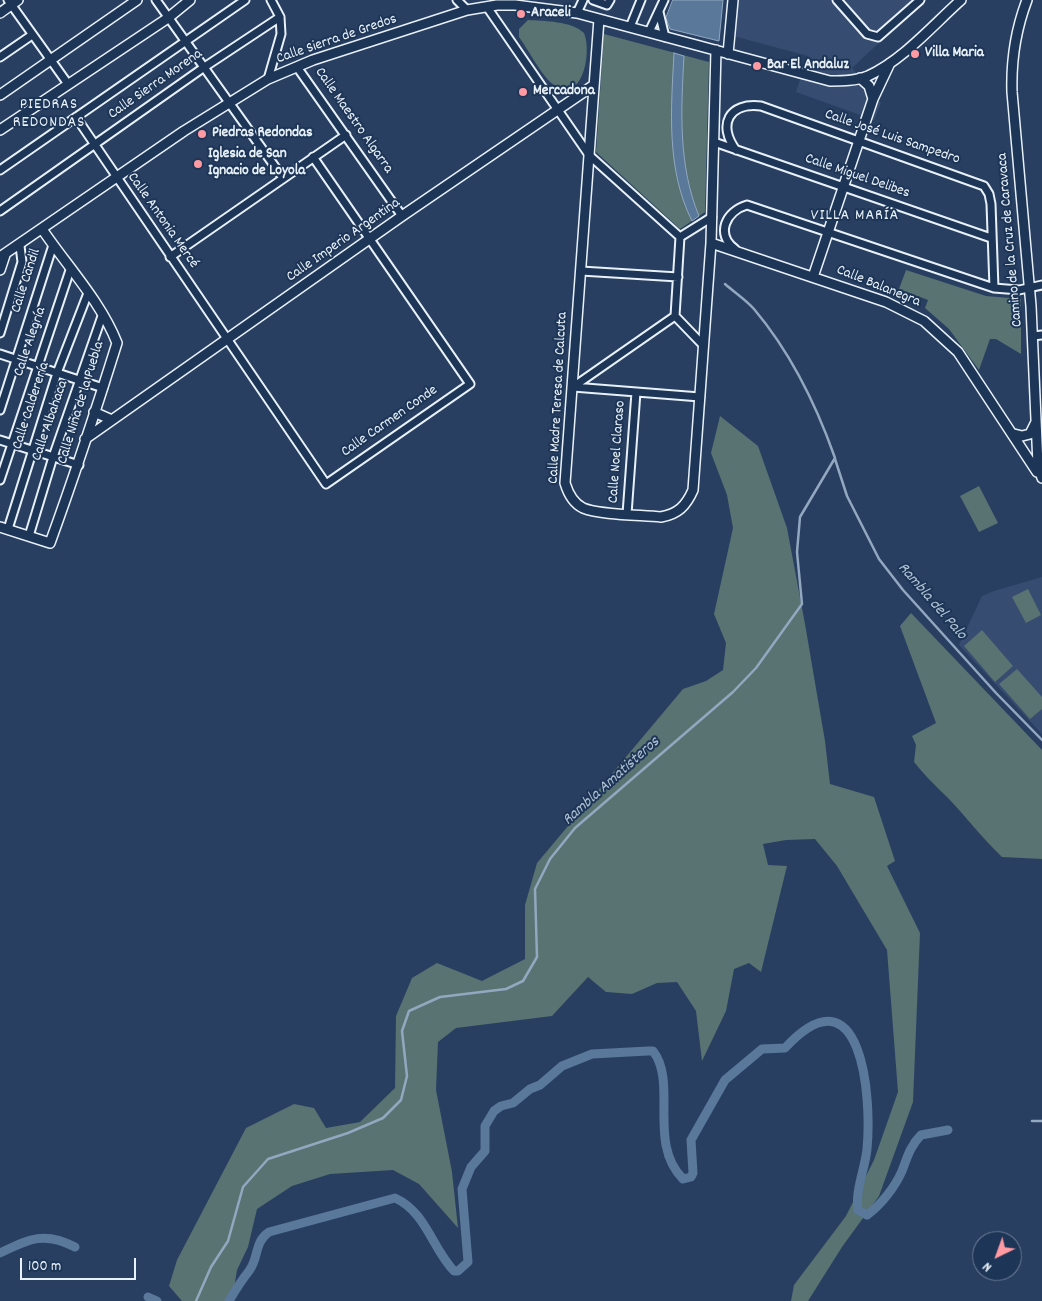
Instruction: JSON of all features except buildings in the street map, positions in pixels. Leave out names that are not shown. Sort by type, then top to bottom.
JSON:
[{"type":"street","points":[[0,94],[137,0]]},
{"type":"street","points":[[156,0],[184,42],[283,178]]},
{"type":"street","points":[[0,130],[168,18],[190,0]]},
{"type":"street","points":[[0,170],[245,0]]},
{"type":"street","points":[[268,79],[280,34],[280,17],[271,0]]},
{"type":"street","points":[[457,0],[467,10]]},
{"type":"street","points":[[577,14],[582,0]]},
{"type":"street","points":[[593,0],[607,5],[610,0]]},
{"type":"street","points":[[630,27],[641,0]]},
{"type":"street","points":[[728,54],[733,0]]},
{"type":"street","points":[[837,0],[867,34],[878,37],[920,0]]},
{"type":"street","name":"Calle Sierra de Gredos","points":[[2,256],[228,102],[268,79],[298,66],[467,10],[501,3],[544,4],[830,81],[860,78],[891,62],[961,0]]},
{"type":"street","name":"Camino de la Cruz de Caravaca","points":[[1027,0],[1021,14],[1012,68],[1016,148],[1030,289],[1038,335],[1037,413],[1042,480]]},
{"type":"street","points":[[649,32],[662,1]]},
{"type":"street","points":[[0,13],[12,2],[32,35],[68,84]]},
{"type":"street","points":[[487,7],[589,155],[680,237]]},
{"type":"street","points":[[659,12],[665,36]]},
{"type":"street","name":"Calle Sierra Morena","points":[[0,211],[203,68],[280,17]]},
{"type":"street","name":"Calle Madre Teresa de Calcuta","points":[[599,19],[565,484],[568,493],[581,507],[590,510],[661,517],[678,512],[688,503],[693,490],[711,242],[716,50]]},
{"type":"street","points":[[0,57],[32,35]]},
{"type":"street","points":[[813,277],[873,98],[891,62]]},
{"type":"street","name":"Calle Maestro Algarra","points":[[298,66],[402,216]]},
{"type":"street","points":[[869,86],[874,72]]},
{"type":"street","points":[[860,78],[869,86],[873,98]]},
{"type":"street","name":"Calle Imperio Argentina","points":[[86,439],[402,216],[594,85]]},
{"type":"street","name":"Calle José Luis Sampedro","points":[[736,150],[727,135],[727,123],[739,107],[749,105],[760,106],[984,186],[992,204],[994,288]]},
{"type":"street","name":"Calle Antonia Mercé","points":[[76,117],[116,179],[228,340]]},
{"type":"street","points":[[170,257],[346,135]]},
{"type":"street","name":"Calle Miguel Delibes","points":[[714,142],[992,238]]},
{"type":"street","points":[[313,157],[372,238]]},
{"type":"street","points":[[738,251],[730,245],[726,238],[725,222],[733,211],[747,204],[994,288],[1006,290],[1030,289],[1042,285]]},
{"type":"street","points":[[680,237],[712,217]]},
{"type":"street","name":"Calle Niña de la Puebla","points":[[29,536],[50,543],[79,465],[117,343],[88,293],[42,230]]},
{"type":"street","points":[[680,237],[675,316],[704,345]]},
{"type":"street","name":"Calle Carmen Conde","points":[[228,340],[326,484],[470,384],[372,238]]},
{"type":"street","name":"Calle Balanegra","points":[[711,242],[906,310],[934,328],[958,352],[1014,434],[1042,480]]},
{"type":"street","name":"Calle Candil","points":[[0,410],[53,245]]},
{"type":"street","points":[[0,333],[22,262],[20,246],[18,246]]},
{"type":"street","points":[[0,270],[2,256]]},
{"type":"street","name":"Calle Alegría","points":[[0,480],[70,270]]},
{"type":"street","points":[[581,271],[678,277]]},
{"type":"street","name":"Calle Calderería","points":[[4,528],[57,373],[88,293]]},
{"type":"street","name":"Calle Albahaca","points":[[29,536],[53,457],[102,316]]},
{"type":"street","points":[[573,387],[675,316]]},
{"type":"street","points":[[0,354],[103,388]]},
{"type":"street","points":[[573,387],[700,397]]},
{"type":"street","name":"Calle Noel Claraso","points":[[627,514],[636,392]]},
{"type":"street","points":[[94,412],[112,420]]},
{"type":"street","points":[[1014,434],[1022,436],[1030,434],[1035,425],[1037,413]]},
{"type":"street","points":[[0,440],[79,465]]},
{"type":"street","points":[[4,528],[29,536]]},
{"type":"shaded area","points":[[673,0],[723,0],[719,41],[670,29],[666,18]]},
{"type":"shaded area","points":[[738,0],[925,0],[852,68],[881,103],[874,120],[796,92],[808,56],[733,36]]},
{"type":"shaded area","points":[[674,53],[684,56],[682,137],[687,177],[699,216],[692,221],[678,181],[674,160],[672,96]]},
{"type":"shaded area","points":[[1042,577],[1042,734],[959,645],[982,596]]},
{"type":"green space","points":[[528,20],[565,24],[584,33],[587,52],[586,63],[578,82],[572,88],[564,89],[554,85],[535,63],[519,37],[519,29]]},
{"type":"green space","points":[[604,34],[709,62],[705,212],[680,229],[596,152]]},
{"type":"green space","points":[[906,270],[986,296],[1021,299],[1021,354],[996,339],[990,339],[979,370],[949,329],[925,308],[928,300],[899,289]]},
{"type":"green space","points":[[720,416],[758,446],[787,528],[825,741],[830,784],[874,797],[895,861],[887,866],[920,933],[913,1102],[879,1196],[842,1247],[808,1301],[791,1301],[794,1285],[846,1216],[874,1160],[898,1092],[887,950],[837,866],[815,839],[786,840],[763,844],[768,865],[787,866],[761,972],[749,963],[734,969],[726,1011],[702,1061],[696,1011],[677,982],[657,983],[632,994],[606,992],[588,977],[552,1016],[456,1028],[438,1042],[436,1090],[452,1172],[458,1228],[419,1184],[393,1170],[330,1174],[292,1186],[257,1209],[248,1247],[237,1270],[232,1301],[182,1301],[169,1286],[177,1260],[246,1128],[294,1104],[314,1108],[326,1128],[360,1122],[395,1088],[396,1016],[412,978],[437,963],[482,981],[525,959],[525,905],[537,863],[683,689],[706,681],[723,670],[726,643],[714,614],[733,528],[727,495],[711,453]]},
{"type":"green space","points":[[979,486],[998,523],[979,532],[960,496]]},
{"type":"green space","points":[[1028,589],[1041,615],[1026,623],[1012,597]]},
{"type":"green space","points":[[911,613],[1042,750],[1042,859],[1002,857],[914,762],[916,745],[912,736],[936,723],[900,626]]},
{"type":"green space","points":[[982,630],[1013,666],[995,682],[964,646]]},
{"type":"green space","points":[[1017,669],[1042,697],[1042,709],[1030,719],[999,684]]},
{"type":"waterway","name":"Rambla Amatisteros","points":[[196,1301],[211,1267],[228,1241],[243,1187],[268,1159],[348,1133],[383,1118],[401,1100],[407,1076],[402,1031],[409,1011],[440,997],[506,989],[523,981],[537,957],[535,889],[550,859],[575,828],[733,692],[756,668],[802,604],[797,552],[800,517],[835,458],[811,399],[780,343],[754,309],[725,284]]},
{"type":"waterway","name":"Rambla del Palo","points":[[835,459],[847,496],[879,559],[903,590],[996,693],[1042,740]]},
{"type":"waterway","points":[[229,1301],[252,1266],[261,1240],[269,1232],[395,1198],[406,1204],[414,1212],[446,1262],[454,1271],[458,1271],[468,1262],[462,1189],[471,1167],[485,1151],[485,1126],[494,1111],[501,1106],[513,1103],[530,1089],[540,1085],[562,1066],[592,1054],[653,1051],[660,1064],[663,1079],[664,1131],[667,1148],[672,1164],[683,1179],[691,1177],[693,1173],[691,1140],[725,1080],[762,1049],[785,1048],[811,1026],[831,1021],[846,1030],[857,1048],[864,1072],[868,1126],[866,1157],[857,1202],[858,1210],[867,1215],[882,1201],[896,1183],[911,1148],[921,1135],[948,1130]]},
{"type":"waterway","points":[[1032,1121],[1042,1121]]},
{"type":"waterway","points":[[0,1253],[28,1241],[45,1238],[54,1239],[75,1247]]},
{"type":"waterway","points":[[148,1297],[157,1301]]},
{"type":"place","name":"Araceli","points":[[521,14]]},
{"type":"place","name":"Villa Maria","points":[[915,54]]},
{"type":"place","name":"Bar El Andaluz","points":[[757,66]]},
{"type":"place","name":"Mercadona","points":[[523,92]]},
{"type":"place","name":"Piedras Redondas","points":[[202,134]]},
{"type":"place","name":"Iglesia de San Ignacio de Loyola","points":[[198,164]]},
{"type":"district","name":"PIEDRAS REDONDAS","points":[[49,115]]},
{"type":"district","name":"VILLA MARÍA","points":[[855,217]]}]
